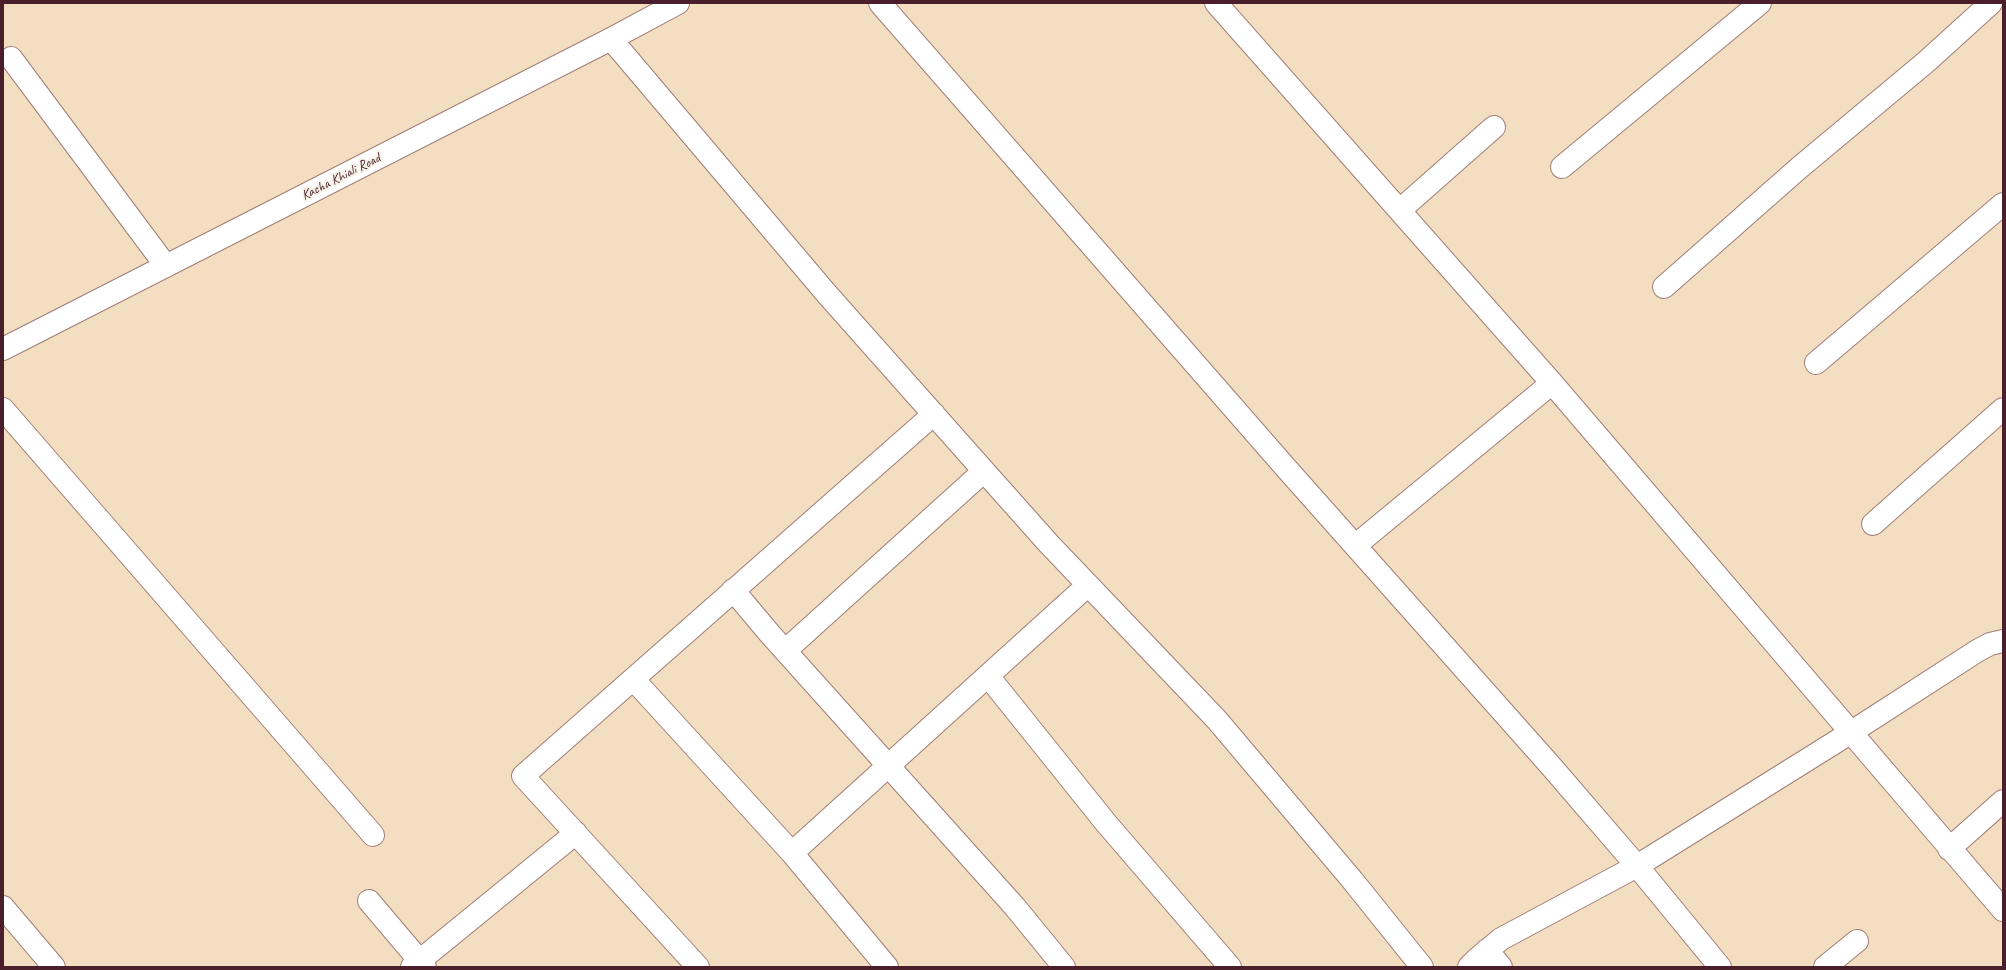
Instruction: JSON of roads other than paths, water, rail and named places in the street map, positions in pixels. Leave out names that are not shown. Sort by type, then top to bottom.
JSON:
[{"type":"street","points":[[880,3],[1286,468],[1356,545],[1637,866],[1720,967]]},
{"type":"street","points":[[1216,3],[1552,383],[1949,849],[2003,910]]},
{"type":"street","points":[[1562,167],[1760,3]]},
{"type":"street","points":[[1664,287],[1799,168],[1926,62],[1991,3]]},
{"type":"street","points":[[1998,3],[2003,11]]},
{"type":"street","name":"Kacha Khiali Road","points":[[3,349],[611,39],[668,5]]},
{"type":"street","points":[[611,39],[826,293],[984,471],[1088,585],[1217,720],[1353,881],[1422,967]]},
{"type":"street","points":[[11,58],[166,266]]},
{"type":"street","points":[[1400,210],[1494,127]]},
{"type":"street","points":[[1816,363],[2003,204]]},
{"type":"street","points":[[1356,545],[1552,383]]},
{"type":"street","points":[[3,409],[373,835]]},
{"type":"street","points":[[1873,524],[2003,409]]},
{"type":"street","points":[[698,967],[523,776],[634,680],[934,414]]},
{"type":"street","points":[[786,650],[984,471]]},
{"type":"street","points":[[792,853],[1088,585]]},
{"type":"street","points":[[734,590],[887,766],[1015,907],[1064,967]]},
{"type":"street","points":[[1470,967],[1487,950],[1501,939],[1637,866],[1850,733],[1977,651],[1990,644],[2003,641]]},
{"type":"street","points":[[988,676],[1106,823],[1230,967]]},
{"type":"street","points":[[634,680],[792,853],[887,967]]},
{"type":"street","points":[[1949,849],[2003,801]]},
{"type":"street","points":[[369,901],[419,965],[576,833]]},
{"type":"street","points":[[3,907],[54,967]]},
{"type":"street","points":[[1825,967],[1857,941]]},
{"type":"street","points":[[1487,950],[1501,967]]}]
